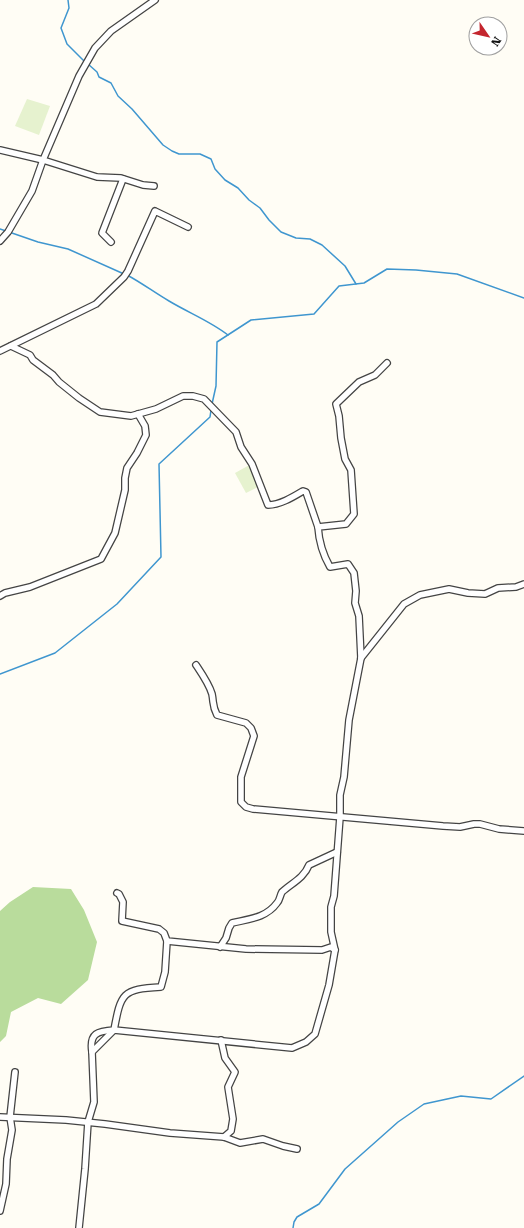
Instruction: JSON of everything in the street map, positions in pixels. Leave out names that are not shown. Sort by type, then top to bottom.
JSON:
[{"type":"street","points":[[0,241],[8,232],[32,191],[43,160],[86,63],[95,48],[112,31],[155,0]]},
{"type":"street","points":[[0,150],[43,160],[97,177],[123,179],[143,185],[154,186]]},
{"type":"street","points":[[111,242],[102,233],[123,179]]},
{"type":"street","points":[[0,351],[96,304],[124,277],[128,271],[155,211],[188,227]]},
{"type":"street","points":[[11,346],[30,355],[33,360],[53,375],[59,382],[100,412],[131,416],[156,409],[183,396],[193,396],[204,399],[236,432],[241,447],[252,464],[268,505],[273,505],[303,491],[306,492],[318,527],[319,541],[323,555],[330,567],[348,564],[354,573],[356,591],[355,603],[359,616],[361,658],[349,720],[344,777],[340,795],[340,817],[334,896],[331,907],[331,932],[335,950],[329,985],[315,1034],[306,1042],[292,1048],[114,1030],[103,1030],[98,1032],[94,1037],[91,1046],[94,1102],[88,1122],[79,1228]]},
{"type":"street","points":[[318,527],[346,524],[354,514],[351,470],[345,459],[336,404],[359,382],[375,375],[387,363]]},
{"type":"street","points":[[0,596],[5,593],[30,587],[101,558],[115,533],[125,490],[127,468],[146,435],[145,426],[138,414]]},
{"type":"street","points":[[361,658],[404,604],[420,595],[449,589],[468,593],[485,594],[498,588],[516,587],[524,584]]},
{"type":"street","points":[[196,665],[212,694],[213,707],[217,715],[246,723],[251,728],[254,736],[241,777],[241,802],[246,807],[253,809],[460,827],[480,824],[499,829],[524,831]]},
{"type":"street","points":[[220,947],[226,938],[232,923],[262,916],[268,912],[278,902],[281,893],[296,882],[307,870],[309,865],[337,852]]},
{"type":"street","points":[[92,1052],[114,1030],[119,1004],[126,993],[144,988],[161,987],[165,972],[167,941],[164,933],[159,929],[122,921],[123,902],[117,893]]},
{"type":"street","points":[[167,941],[246,949],[322,950],[331,947],[335,950]]},
{"type":"street","points":[[221,1040],[225,1058],[235,1072],[228,1087],[234,1119],[231,1130],[224,1137]]},
{"type":"street","points":[[0,1211],[6,1184],[7,1159],[12,1130],[10,1117],[15,1072]]},
{"type":"street","points":[[0,1117],[88,1122],[170,1133],[224,1137],[240,1143],[263,1139],[297,1149]]},
{"type":"green space","points":[[27,99],[50,106],[39,135],[15,126]]},
{"type":"green space","points":[[253,463],[262,485],[246,493],[235,473]]},
{"type":"green space","points":[[33,887],[71,889],[84,910],[97,942],[88,980],[61,1004],[38,998],[11,1012],[6,1036],[0,1042],[0,911],[10,902]]},
{"type":"waterway","points":[[68,0],[69,8],[61,28],[67,44],[85,62]]},
{"type":"waterway","points":[[88,64],[97,72],[99,77],[111,83],[118,96],[132,109],[163,145],[179,154],[200,154],[211,159],[215,169],[225,180],[238,188],[249,200],[260,208],[281,232],[296,238],[310,239],[322,245],[345,266],[356,284]]},
{"type":"waterway","points":[[0,229],[6,231]]},
{"type":"waterway","points":[[9,232],[38,242],[68,249],[124,274]]},
{"type":"waterway","points":[[212,404],[216,386],[217,342],[251,320],[314,314],[339,286],[364,283],[387,269],[457,274],[524,298]]},
{"type":"waterway","points":[[127,275],[169,301],[214,325],[228,335]]},
{"type":"waterway","points":[[0,674],[55,653],[117,604],[161,557],[159,464],[210,417],[211,410]]},
{"type":"waterway","points":[[293,1228],[297,1217],[319,1204],[345,1169],[398,1122],[424,1104],[461,1096],[491,1099],[524,1076]]}]
